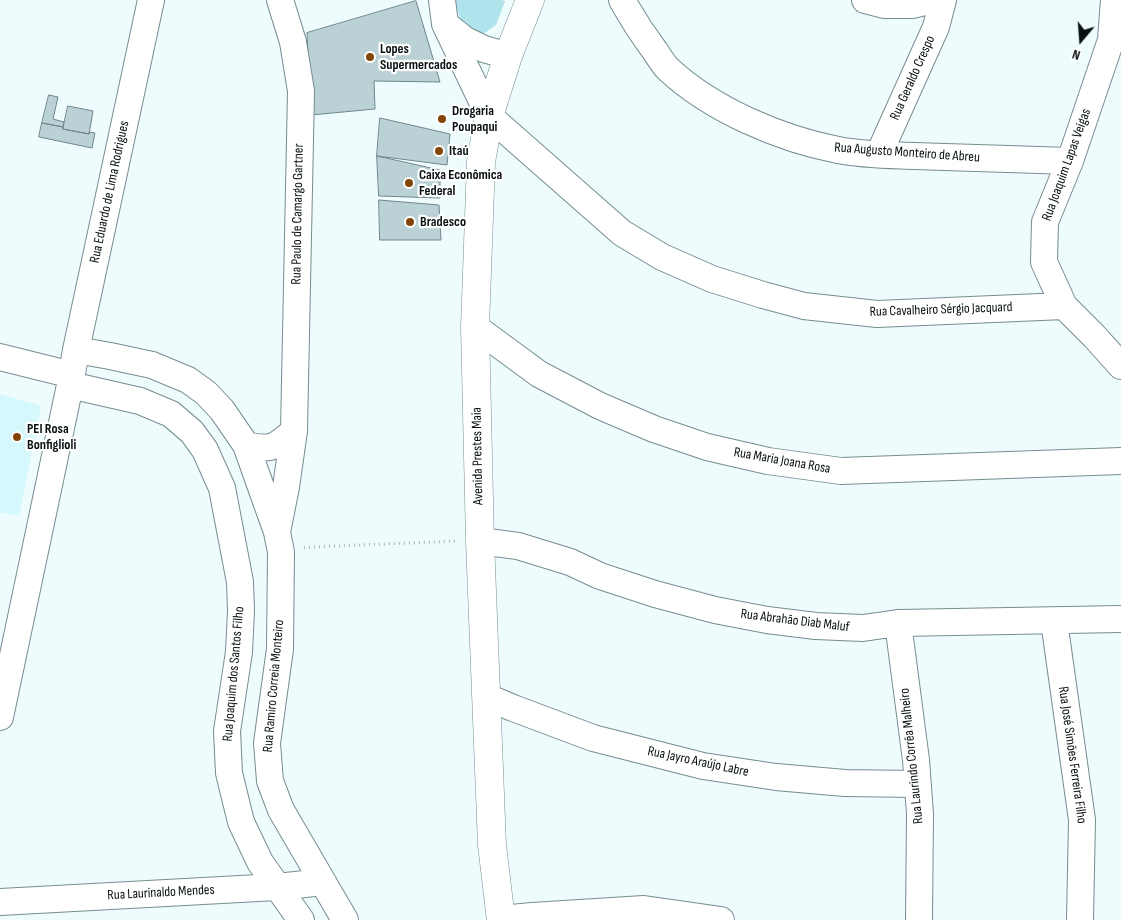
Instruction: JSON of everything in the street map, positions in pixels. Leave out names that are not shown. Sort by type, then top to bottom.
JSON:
[{"type":"main road","name":"Avenida Prestes Maia","points":[[501,920],[492,844],[480,541],[475,327],[481,162],[489,116],[508,56],[530,0]]},
{"type":"street","name":"Rua Eduardo de Lima Rodrigues","points":[[0,717],[151,0]]},
{"type":"street","name":"Rua Paulo de Camargo Gartner","points":[[279,542],[294,431],[301,91],[293,42],[280,0]]},
{"type":"street","name":"Rua Augusto Monteiro de Abreu","points":[[622,0],[638,27],[667,68],[695,91],[764,128],[805,142],[840,150],[951,158],[1070,160]]},
{"type":"street","points":[[865,0],[884,5],[913,5],[933,0]]},
{"type":"street","name":"Rua Geraldo Crespo","points":[[879,154],[936,27],[943,0]]},
{"type":"street","name":"Rua Joaquim Lapas Veigas","points":[[1114,0],[1111,40],[1070,160],[1045,222],[1044,262],[1064,306],[1121,366]]},
{"type":"street","points":[[443,12],[465,40],[484,49],[508,56]]},
{"type":"street","points":[[443,12],[489,116]]},
{"type":"street","name":"Rua Cavalheiro Sérgio Jacquard","points":[[489,116],[622,233],[662,257],[712,279],[804,306],[877,314],[1064,306]]},
{"type":"street","name":"Rua Maria Joana Rosa","points":[[475,327],[540,374],[600,406],[654,429],[708,447],[768,461],[841,471],[1121,461]]},
{"type":"street","points":[[76,350],[152,365],[188,380],[206,393],[222,410],[246,445],[279,542]]},
{"type":"street","name":"Rua Joaquim dos Santos Filho","points":[[0,357],[140,401],[171,414],[192,432],[205,450],[222,488],[240,582],[239,652],[227,731],[229,773],[242,822],[260,862],[300,920]]},
{"type":"street","points":[[246,445],[269,448],[279,444],[294,431]]},
{"type":"street","name":"Rua Abrahão Diab Maluf","points":[[480,541],[518,546],[570,562],[600,576],[655,594],[723,612],[816,626],[863,628],[898,623],[1121,619]]},
{"type":"street","name":"Rua Ramiro Correia Monteiro","points":[[279,542],[280,649],[267,743],[270,781],[282,810],[345,920]]},
{"type":"street","name":"Rua José Simões Ferreira Filho","points":[[1054,621],[1082,820],[1080,920]]},
{"type":"street","name":"Rua Laurindo Corrêa Malheiro","points":[[898,623],[918,784],[920,814],[919,920]]},
{"type":"street","name":"Rua Jayro Araújo Labre","points":[[487,697],[593,738],[703,766],[776,777],[845,783],[918,784]]},
{"type":"street","name":"Rua Laurinaldo Mendes","points":[[0,902],[278,887],[323,882]]},
{"type":"street","points":[[501,920],[532,916],[644,909],[721,920]]},
{"type":"path","points":[[279,542],[311,547],[480,541]]},
{"type":"shaded area","points":[[454,0],[505,1],[496,25],[483,34],[466,28],[460,18]]},
{"type":"shaded area","name":"PEI Rosa Bonfiglioli","points":[[0,394],[41,406],[19,516],[0,512]]},
{"type":"building","name":"Lopes Supermercados","points":[[416,1],[440,82],[374,81],[375,109],[311,115],[307,33]]},
{"type":"building","points":[[49,95],[58,97],[53,119],[64,122],[63,127],[42,123]]},
{"type":"building","points":[[68,106],[93,111],[89,134],[63,129]]},
{"type":"building","points":[[380,118],[450,134],[447,165],[377,156]]},
{"type":"building","points":[[42,123],[89,134],[89,132],[95,133],[92,148],[39,137]]},
{"type":"building","name":"Caixa Econômica Federal","points":[[377,156],[440,170],[440,198],[379,196]]},
{"type":"building","name":"Bradesco","points":[[379,200],[439,205],[441,240],[380,240]]},
{"type":"place","name":"Lopes Supermercados","points":[[370,57]]},
{"type":"place","name":"Drogaria Poupaqui","points":[[442,119]]},
{"type":"place","name":"Itaú","points":[[439,151]]},
{"type":"place","name":"Caixa Econômica Federal","points":[[409,183]]},
{"type":"place","name":"Bradesco","points":[[410,222]]},
{"type":"place","name":"PEI Rosa Bonfiglioli","points":[[17,437]]}]
